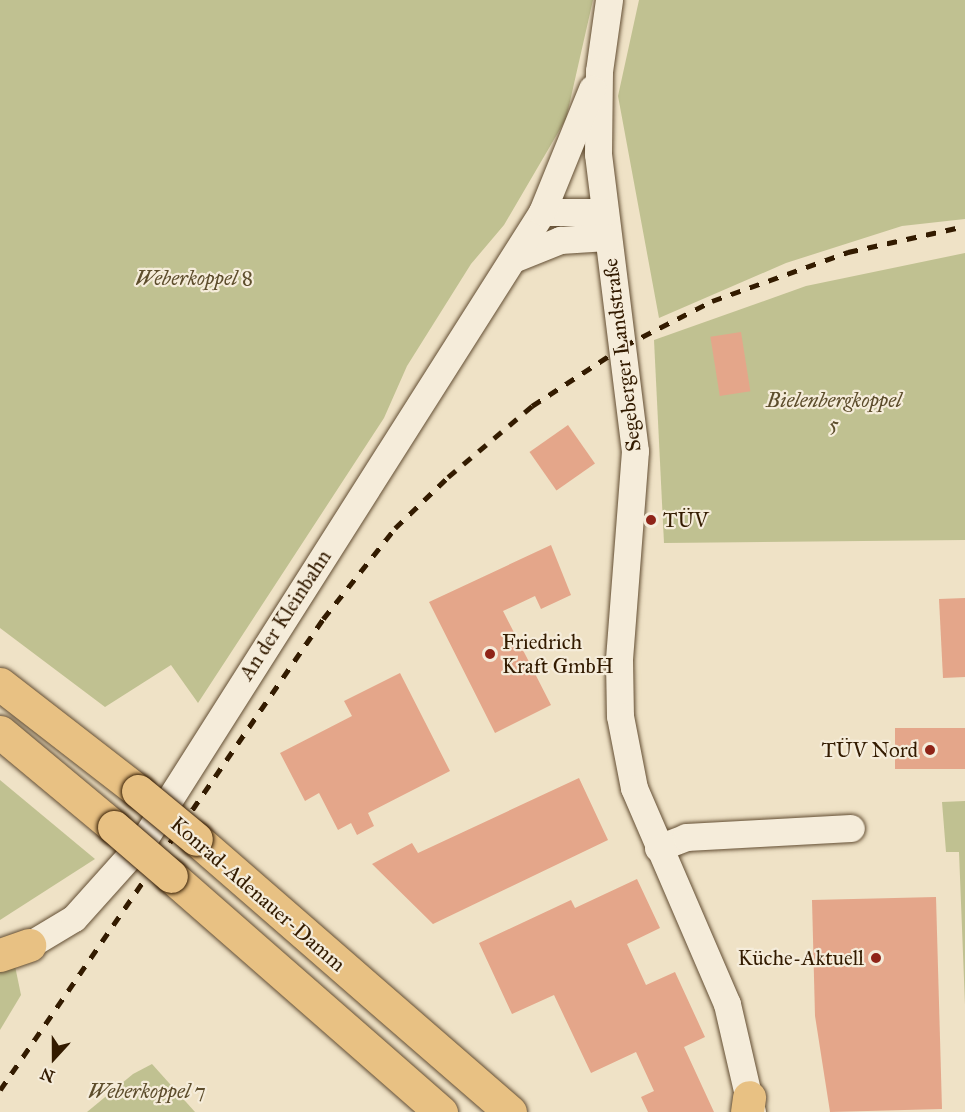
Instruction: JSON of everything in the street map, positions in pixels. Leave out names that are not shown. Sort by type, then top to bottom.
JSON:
[{"type":"highway","name":"Konrad-Adenauer-Damm","points":[[0,684],[196,839],[510,1112]]},
{"type":"highway","name":"Konrad-Adenauer-Damm","points":[[0,732],[114,826],[441,1112]]},
{"type":"street","name":"Segeberger Landstraße","points":[[609,0],[599,71],[606,225],[635,451],[619,660],[620,716],[634,788],[727,1004],[749,1107]]},
{"type":"street","name":"An der Kleinbahn","points":[[15,950],[74,918],[143,841],[542,212],[599,71]]},
{"type":"street","points":[[542,212],[606,225]]},
{"type":"street","points":[[513,259],[606,225]]},
{"type":"street","points":[[658,848],[686,837],[851,828]]},
{"type":"green space","name":"Weberkoppel 8","points":[[0,0],[593,0],[566,119],[504,225],[471,264],[407,366],[384,418],[198,703],[171,665],[105,707],[0,628]]},
{"type":"green space","points":[[639,0],[965,0],[965,219],[902,226],[786,263],[659,318],[618,96]]},
{"type":"green space","name":"Bielenbergkoppel 5","points":[[965,253],[965,540],[664,543],[654,340],[806,286]]},
{"type":"green space","points":[[0,780],[95,859],[0,920]]},
{"type":"green space","points":[[965,801],[965,1005],[959,852],[946,852],[942,802]]},
{"type":"green space","points":[[15,966],[21,995],[0,1030],[0,972]]},
{"type":"green space","name":"Weberkoppel 7","points":[[152,1064],[195,1112],[87,1112],[133,1074]]},
{"type":"building","points":[[741,332],[750,391],[720,396],[710,337]]},
{"type":"building","points":[[568,425],[595,464],[556,490],[529,452]]},
{"type":"building","name":"Friedrich Kraft GmbH","points":[[551,545],[571,595],[541,609],[535,596],[503,611],[551,705],[495,733],[429,602]]},
{"type":"building","points":[[965,598],[965,677],[943,678],[939,599]]},
{"type":"building","points":[[400,673],[450,771],[368,813],[374,826],[357,835],[351,823],[338,830],[319,793],[305,801],[280,753],[352,716],[344,701]]},
{"type":"building","name":"TÜV Nord","points":[[895,728],[965,728],[965,769],[895,769]]},
{"type":"building","points":[[579,778],[608,840],[433,924],[372,864],[412,843],[418,853]]},
{"type":"building","points":[[637,879],[660,928],[627,944],[646,985],[675,972],[705,1037],[684,1047],[714,1112],[648,1112],[641,1097],[654,1091],[636,1052],[591,1073],[554,995],[512,1014],[479,943],[571,900],[575,908]]},
{"type":"building","name":"Küche-Aktuell","points":[[936,897],[942,1109],[830,1112],[815,1016],[812,900]]},
{"type":"railway","points":[[0,1090],[323,619],[395,528],[448,477],[532,406],[624,346],[712,301],[848,252],[965,226]]},
{"type":"place","name":"TÜV","points":[[651,520]]},
{"type":"place","name":"Friedrich Kraft GmbH","points":[[490,654]]},
{"type":"place","name":"TÜV Nord","points":[[930,750]]},
{"type":"place","name":"Küche-Aktuell","points":[[876,958]]}]
